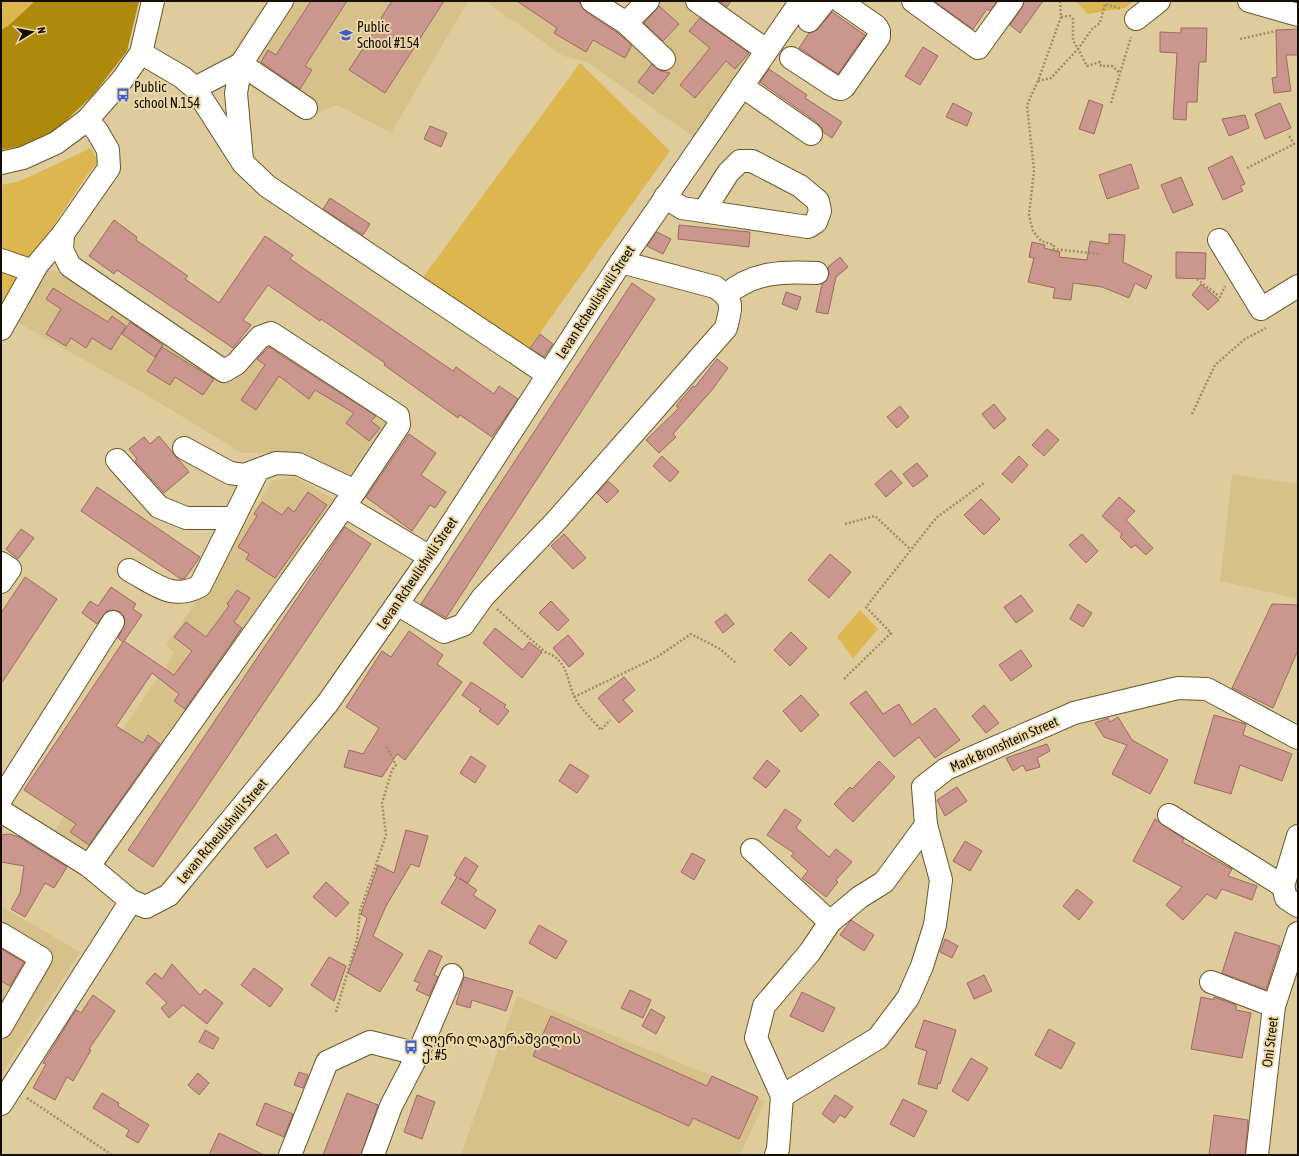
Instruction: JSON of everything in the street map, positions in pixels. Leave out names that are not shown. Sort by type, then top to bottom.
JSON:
[{"type":"street","points":[[1,163],[23,158],[56,143],[87,120],[122,80],[140,53],[153,1]]},
{"type":"street","points":[[243,163],[236,93],[241,64],[282,1]]},
{"type":"street","points":[[592,1],[626,23],[664,59]]},
{"type":"street","points":[[626,23],[648,1]]},
{"type":"street","points":[[698,1],[766,50]]},
{"type":"street","name":"Levan Rcheulishvili Street","points":[[131,901],[146,906],[169,895],[327,704],[430,557],[620,262],[801,1]]},
{"type":"street","points":[[809,21],[824,1]]},
{"type":"street","points":[[791,58],[837,88],[841,90],[844,87],[879,36],[879,31],[876,26],[840,1]]},
{"type":"street","points":[[913,1],[978,48],[1012,1]]},
{"type":"street","points":[[1139,17],[1159,1]]},
{"type":"street","points":[[1249,1],[1298,14]]},
{"type":"street","points":[[140,53],[182,77],[194,88],[243,163],[267,186],[547,374]]},
{"type":"street","points":[[194,88],[241,64]]},
{"type":"street","points":[[241,64],[306,108]]},
{"type":"street","points":[[742,86],[811,134]]},
{"type":"street","points":[[1,329],[35,268],[62,234],[109,168],[108,150],[97,131],[87,120]]},
{"type":"street","points":[[665,197],[682,208],[704,210],[808,227],[816,222],[820,211],[818,201],[800,186],[752,161],[740,161],[728,173],[704,210]]},
{"type":"street","points":[[62,234],[62,250],[70,266]]},
{"type":"street","points":[[1219,240],[1261,309],[1298,286]]},
{"type":"street","points":[[1,260],[35,268],[50,262],[70,266],[224,370],[236,364],[260,337],[271,333],[398,416],[399,425],[349,498],[89,866]]},
{"type":"street","points":[[397,604],[444,632],[464,625],[483,597],[556,521],[726,328],[731,308],[726,295],[715,287],[620,262]]},
{"type":"street","points":[[726,295],[738,284],[760,276],[790,271],[817,272]]},
{"type":"street","points":[[184,448],[230,473],[244,475],[276,463],[298,464],[349,498],[430,557]]},
{"type":"street","points":[[117,460],[159,507],[186,518],[234,518]]},
{"type":"street","points":[[129,570],[171,592],[188,593],[200,586],[258,470]]},
{"type":"street","points":[[1,563],[10,569],[1,582]]},
{"type":"street","points":[[1,799],[113,622]]},
{"type":"street","name":"Mark Bronshtein Street","points":[[782,1096],[878,1038],[908,998],[922,966],[935,925],[941,880],[926,825],[923,787],[946,769],[1074,713],[1178,688],[1207,689],[1298,738]]},
{"type":"street","points":[[1,811],[89,866],[131,901],[1,1104]]},
{"type":"street","points":[[1169,815],[1283,886]]},
{"type":"street","points":[[776,1155],[778,1149],[782,1096],[756,1038],[764,1006],[810,952],[830,922],[860,897],[884,882],[926,825]]},
{"type":"street","points":[[1298,836],[1283,886],[1286,898],[1298,906]]},
{"type":"street","points":[[752,850],[830,922]]},
{"type":"street","name":"Oni Street","points":[[1257,1155],[1274,1006],[1298,933]]},
{"type":"street","points":[[1,934],[41,958],[1,1027]]},
{"type":"street","points":[[373,1155],[391,1106],[418,1054],[452,975]]},
{"type":"street","points":[[1211,982],[1274,1006]]},
{"type":"street","points":[[290,1155],[328,1062],[370,1042],[418,1054]]},
{"type":"path","points":[[1060,1],[1061,17],[1038,81],[1027,105],[1034,170],[1029,214],[1033,231],[1041,241],[1054,245],[1053,249],[1100,254]]},
{"type":"path","points":[[1038,81],[1051,78],[1078,49],[1092,29],[1100,23],[1105,4],[1120,10],[1125,9],[1130,5],[1138,9],[1139,17],[1111,103]]},
{"type":"path","points":[[1061,17],[1070,16],[1073,19],[1074,40],[1087,66],[1100,62],[1101,66],[1112,66],[1120,73]]},
{"type":"path","points":[[1240,39],[1276,31]]},
{"type":"path","points":[[1247,168],[1294,144],[1288,134]]},
{"type":"path","points":[[1197,279],[1220,297]]},
{"type":"path","points":[[1192,414],[1216,365],[1245,339],[1269,326],[1261,309]]},
{"type":"path","points":[[844,679],[891,633],[866,607],[910,549],[936,518],[984,483]]},
{"type":"path","points":[[845,524],[875,516],[910,549]]},
{"type":"path","points":[[483,597],[545,652],[552,654],[566,670],[574,697],[601,730],[610,720]]},
{"type":"path","points":[[574,697],[657,657],[691,634],[720,650],[736,663]]},
{"type":"path","points":[[336,1012],[357,940],[360,911],[386,835],[382,803],[392,770],[396,765],[386,747]]},
{"type":"path","points":[[21,1095],[112,1155]]},
{"type":"shaded area","points":[[1,1],[35,1],[8,26],[1,30]]},
{"type":"shaded area","points":[[35,1],[139,1],[127,51],[93,95],[54,132],[23,146],[1,150],[1,30],[8,26]]},
{"type":"shaded area","name":"Public School #154","points":[[267,1],[468,1],[391,133],[337,105],[303,119],[222,68]]},
{"type":"shaded area","points":[[485,1],[585,1],[627,27],[657,1],[694,1],[759,50],[695,138],[587,62],[563,56]]},
{"type":"shaded area","points":[[1076,1],[1134,1],[1125,8],[1088,14]]},
{"type":"shaded area","points":[[580,63],[670,151],[524,355],[421,280]]},
{"type":"shaded area","points":[[91,148],[98,162],[87,175],[18,279],[1,310],[1,185],[20,181]]},
{"type":"shaded area","points":[[46,271],[66,272],[223,378],[265,342],[388,418],[346,480],[298,452],[242,453],[145,394],[15,321]]},
{"type":"shaded area","points":[[1232,474],[1298,484],[1298,599],[1220,581]]},
{"type":"shaded area","points":[[295,477],[337,501],[93,853],[55,830],[174,653],[166,645],[215,575],[272,481]]},
{"type":"shaded area","points":[[860,610],[878,629],[853,658],[837,637]]},
{"type":"shaded area","points":[[1,906],[80,952],[1,1075]]},
{"type":"shaded area","points":[[517,996],[712,1076],[765,1101],[740,1155],[461,1155]]},
{"type":"building","points":[[311,1],[347,1],[305,66],[312,70],[300,89],[261,62],[268,50],[276,55]]},
{"type":"building","points":[[392,1],[444,1],[385,93],[349,70]]},
{"type":"building","points":[[517,1],[576,1],[580,3],[585,11],[618,33],[632,45],[625,58],[593,40],[586,52],[554,33],[557,28]]},
{"type":"building","points":[[719,1],[731,1],[727,7]]},
{"type":"building","points":[[934,1],[997,1],[990,11],[987,9],[973,29]]},
{"type":"building","points":[[1024,1],[1043,1],[1020,33],[1010,25],[1022,8]]},
{"type":"building","points":[[659,6],[679,24],[663,41],[644,23]]},
{"type":"building","points":[[832,12],[865,35],[838,74],[799,48],[809,33],[818,29]]},
{"type":"building","points":[[700,18],[749,53],[735,69],[726,61],[695,98],[680,85],[710,48],[689,31]]},
{"type":"building","points":[[1181,28],[1207,28],[1206,62],[1199,62],[1197,102],[1187,102],[1186,120],[1173,119],[1177,53],[1160,52],[1160,32],[1181,33]]},
{"type":"building","points":[[1298,29],[1298,55],[1286,55],[1291,91],[1274,93],[1272,78],[1277,77],[1276,30]]},
{"type":"building","points":[[923,47],[938,56],[920,85],[905,76]]},
{"type":"building","points":[[652,64],[661,71],[670,73],[653,94],[638,82]]},
{"type":"building","points":[[769,69],[807,95],[805,98],[842,122],[832,138],[823,132],[822,128],[815,121],[760,82]]},
{"type":"building","points":[[1089,100],[1103,105],[1094,134],[1079,129]]},
{"type":"building","points":[[953,103],[972,113],[967,126],[946,117]]},
{"type":"building","points":[[1280,103],[1291,128],[1265,139],[1255,114]]},
{"type":"building","points":[[1245,115],[1249,128],[1229,136],[1222,119]]},
{"type":"building","points":[[430,126],[447,133],[441,147],[424,139]]},
{"type":"building","points":[[1232,156],[1245,184],[1240,186],[1243,191],[1223,200],[1208,168]]},
{"type":"building","points":[[1131,164],[1139,188],[1107,199],[1099,175]]},
{"type":"building","points":[[1181,177],[1193,205],[1173,213],[1161,185]]},
{"type":"building","points":[[330,198],[370,224],[363,235],[323,209]]},
{"type":"building","points":[[114,220],[137,237],[136,240],[188,276],[185,279],[219,303],[265,236],[293,255],[290,259],[453,371],[456,367],[494,394],[499,386],[518,399],[492,437],[460,415],[458,418],[384,365],[385,363],[268,285],[243,320],[251,325],[233,348],[117,270],[114,274],[89,256]]},
{"type":"building","points":[[679,225],[750,232],[749,247],[678,239]]},
{"type":"building","points":[[657,232],[671,239],[663,254],[647,246]]},
{"type":"building","points":[[1109,234],[1125,235],[1123,262],[1152,276],[1146,289],[1135,283],[1129,298],[1102,287],[1073,283],[1071,300],[1053,298],[1055,288],[1028,282],[1034,258],[1029,257],[1032,242],[1045,245],[1044,248],[1060,252],[1059,257],[1087,260],[1090,241],[1109,244]]},
{"type":"building","points":[[1176,252],[1206,253],[1205,279],[1176,278]]},
{"type":"building","points":[[840,257],[848,267],[836,277],[828,314],[816,312],[822,284],[827,280],[829,274],[828,267]]},
{"type":"building","points":[[632,283],[655,299],[446,618],[421,604]]},
{"type":"building","points":[[1201,284],[1219,300],[1208,310],[1192,295]]},
{"type":"building","points":[[53,288],[108,322],[112,316],[126,326],[111,350],[92,338],[86,348],[71,338],[66,346],[46,334],[61,309],[46,299]]},
{"type":"building","points":[[786,292],[801,297],[797,310],[782,304]]},
{"type":"building","points":[[130,322],[163,345],[155,357],[122,334]]},
{"type":"building","points":[[540,334],[553,344],[544,357],[530,348]]},
{"type":"building","points":[[162,347],[214,379],[203,395],[175,377],[170,385],[147,371]]},
{"type":"building","points":[[269,347],[376,416],[371,421],[380,428],[369,441],[346,423],[354,413],[315,390],[309,399],[279,376],[256,410],[241,400],[265,365],[257,359]]},
{"type":"building","points":[[717,359],[728,368],[712,390],[673,434],[676,437],[659,453],[646,440],[679,408],[676,406],[693,386],[695,387]]},
{"type":"building","points":[[994,404],[1006,419],[994,429],[982,414]]},
{"type":"building","points":[[900,406],[909,417],[897,428],[887,417]]},
{"type":"building","points":[[1047,429],[1059,440],[1044,456],[1032,445]]},
{"type":"building","points":[[409,434],[436,453],[421,475],[446,492],[435,508],[430,505],[412,531],[366,497]]},
{"type":"building","points":[[159,436],[189,472],[164,493],[135,461],[137,459],[129,449],[144,437],[150,444]]},
{"type":"building","points":[[662,456],[679,472],[670,482],[653,466]]},
{"type":"building","points":[[1019,456],[1028,465],[1012,483],[1002,474]]},
{"type":"building","points":[[917,463],[928,476],[913,487],[903,474]]},
{"type":"building","points":[[891,470],[902,483],[886,497],[875,484]]},
{"type":"building","points":[[608,481],[619,491],[607,503],[597,493]]},
{"type":"building","points":[[97,487],[200,557],[185,578],[181,579],[81,511]]},
{"type":"building","points":[[308,492],[327,505],[275,578],[246,559],[249,554],[238,547],[257,516],[254,514],[262,502],[282,515],[288,507],[294,512]]},
{"type":"building","points":[[1119,497],[1135,511],[1126,520],[1153,548],[1146,555],[1135,545],[1131,548],[1120,537],[1122,534],[1102,516]]},
{"type":"building","points":[[981,499],[1000,519],[984,535],[964,515]]},
{"type":"building","points":[[345,527],[371,544],[153,867],[128,850]]},
{"type":"building","points":[[21,529],[34,538],[18,559],[6,549]]},
{"type":"building","points":[[564,534],[586,558],[573,569],[551,546]]},
{"type":"building","points":[[1082,534],[1098,551],[1086,563],[1069,545]]},
{"type":"building","points":[[830,554],[851,572],[829,598],[808,580]]},
{"type":"building","points":[[25,577],[57,599],[1,684],[1,613]]},
{"type":"building","points":[[111,587],[136,604],[133,609],[142,615],[124,641],[174,675],[192,651],[174,637],[186,622],[206,637],[229,606],[227,604],[237,590],[250,598],[234,622],[242,628],[185,709],[174,701],[179,694],[152,673],[116,726],[143,743],[148,735],[160,744],[89,845],[70,832],[76,824],[24,790],[123,642],[118,638],[125,623],[124,617],[120,612],[114,610],[107,611],[97,624],[82,613],[90,601],[98,606]]},
{"type":"building","points":[[1021,595],[1033,611],[1016,623],[1004,607]]},
{"type":"building","points":[[551,601],[569,620],[558,631],[539,613]]},
{"type":"building","points":[[1078,604],[1092,613],[1083,627],[1070,619]]},
{"type":"building","points":[[1272,604],[1298,605],[1298,650],[1273,708],[1232,688]]},
{"type":"building","points":[[726,614],[734,624],[723,633],[715,622]]},
{"type":"building","points":[[495,628],[523,650],[529,642],[542,652],[522,678],[483,643]]},
{"type":"building","points":[[409,631],[443,655],[437,664],[462,682],[405,760],[397,754],[382,777],[344,767],[349,750],[363,754],[379,728],[346,707],[382,651],[391,657]]},
{"type":"building","points":[[791,632],[807,648],[790,666],[774,650]]},
{"type":"building","points":[[568,635],[584,654],[569,667],[553,648]]},
{"type":"building","points":[[1021,650],[1032,666],[1011,681],[999,665]]},
{"type":"building","points":[[624,677],[635,690],[623,700],[633,711],[619,723],[598,698]]},
{"type":"building","points":[[471,682],[506,705],[504,707],[509,711],[498,725],[479,711],[481,709],[462,695]]},
{"type":"building","points":[[866,691],[883,714],[899,704],[912,725],[935,708],[960,740],[935,758],[919,737],[894,757],[850,703]]},
{"type":"building","points":[[801,695],[819,715],[801,732],[783,711]]},
{"type":"building","points":[[984,705],[999,723],[986,733],[972,716]]},
{"type":"building","points":[[1214,715],[1246,724],[1243,735],[1292,754],[1282,781],[1240,765],[1231,794],[1194,783]]},
{"type":"building","points":[[1118,717],[1132,740],[1168,760],[1150,794],[1112,774],[1127,745],[1104,737],[1095,723],[1108,718],[1110,722]]},
{"type":"building","points":[[1047,744],[1050,751],[1037,758],[1040,767],[1026,771],[1023,765],[1013,771],[1006,758]]},
{"type":"building","points":[[471,756],[486,766],[475,783],[460,773]]},
{"type":"building","points":[[767,760],[780,771],[766,788],[753,778]]},
{"type":"building","points":[[879,761],[895,777],[853,822],[834,804],[850,787],[852,789]]},
{"type":"building","points":[[570,764],[589,776],[577,793],[559,781]]},
{"type":"building","points":[[957,787],[967,801],[945,816],[937,800]]},
{"type":"building","points":[[785,809],[801,820],[796,828],[829,857],[836,849],[852,862],[836,880],[838,882],[826,897],[802,878],[808,871],[791,856],[794,853],[767,835]]},
{"type":"building","points":[[1155,819],[1184,839],[1182,842],[1232,869],[1228,876],[1257,886],[1252,900],[1222,889],[1216,899],[1207,894],[1183,920],[1166,905],[1182,887],[1133,861]]},
{"type":"building","points":[[406,830],[428,836],[419,867],[411,864],[386,906],[373,936],[403,954],[380,992],[348,973],[367,918],[361,914],[378,865],[394,873]]},
{"type":"building","points":[[10,834],[19,837],[67,867],[54,888],[45,883],[25,917],[11,909],[20,893],[24,866],[1,862],[1,835]]},
{"type":"building","points":[[276,834],[289,853],[267,868],[254,848]]},
{"type":"building","points":[[965,841],[982,851],[970,871],[953,861]]},
{"type":"building","points":[[692,853],[705,860],[694,880],[681,872]]},
{"type":"building","points":[[465,857],[478,866],[468,883],[459,878],[477,890],[473,895],[496,910],[485,929],[441,903],[457,877],[454,875]]},
{"type":"building","points":[[326,882],[349,903],[336,917],[313,897]]},
{"type":"building","points":[[1077,889],[1093,902],[1079,920],[1063,906]]},
{"type":"building","points":[[851,920],[874,935],[864,951],[840,935]]},
{"type":"building","points":[[539,925],[567,941],[556,959],[529,943]]},
{"type":"building","points":[[1235,932],[1280,946],[1266,990],[1222,973]]},
{"type":"building","points":[[945,939],[958,946],[952,958],[940,952]]},
{"type":"building","points":[[1,949],[24,962],[10,986],[1,981]]},
{"type":"building","points":[[429,950],[442,956],[434,975],[438,977],[429,996],[416,990],[420,983],[414,981]]},
{"type":"building","points":[[329,957],[346,966],[334,1001],[311,985]]},
{"type":"building","points":[[172,964],[200,995],[205,989],[223,1003],[207,1024],[183,1005],[169,1018],[161,1008],[167,1003],[146,983],[155,973],[162,979]]},
{"type":"building","points":[[254,968],[283,989],[270,1007],[241,985]]},
{"type":"building","points":[[984,975],[992,991],[974,999],[967,983]]},
{"type":"building","points":[[464,977],[513,991],[506,1011],[472,1000],[470,1008],[456,1004]]},
{"type":"building","points":[[630,990],[651,1000],[643,1018],[621,1008]]},
{"type":"building","points":[[802,992],[835,1008],[823,1032],[790,1016]]},
{"type":"building","points":[[93,995],[115,1011],[89,1049],[91,1050],[73,1081],[67,1077],[55,1100],[33,1088],[46,1064],[43,1063],[76,1010],[81,1013]]},
{"type":"building","points":[[1201,997],[1214,1000],[1214,997],[1236,1005],[1236,1010],[1251,1013],[1242,1058],[1191,1049]]},
{"type":"building","points":[[651,1009],[665,1017],[656,1034],[642,1026]]},
{"type":"building","points":[[551,1016],[707,1086],[712,1076],[758,1097],[739,1139],[693,1118],[689,1126],[533,1056]]},
{"type":"building","points":[[924,1020],[956,1030],[940,1084],[938,1083],[937,1089],[918,1084],[927,1051],[915,1047]]},
{"type":"building","points":[[1049,1029],[1075,1043],[1061,1069],[1035,1055]]},
{"type":"building","points":[[205,1030],[219,1038],[213,1049],[199,1042]]},
{"type":"building","points":[[971,1058],[988,1068],[968,1101],[952,1091]]},
{"type":"building","points":[[299,1072],[308,1075],[303,1088],[294,1085]]},
{"type":"building","points":[[198,1073],[209,1083],[199,1095],[188,1085]]},
{"type":"building","points":[[102,1093],[119,1103],[118,1106],[149,1125],[138,1143],[126,1136],[129,1130],[93,1108]]},
{"type":"building","points":[[347,1093],[378,1105],[361,1155],[323,1155]]},
{"type":"building","points":[[417,1095],[435,1102],[422,1139],[404,1132]]},
{"type":"building","points":[[835,1095],[853,1107],[845,1118],[840,1115],[834,1123],[822,1114]]},
{"type":"building","points":[[903,1099],[927,1111],[914,1137],[890,1124]]},
{"type":"building","points":[[265,1103],[293,1114],[284,1137],[256,1125]]},
{"type":"building","points":[[1214,1115],[1248,1120],[1245,1155],[1209,1155]]},
{"type":"building","points":[[219,1133],[264,1155],[209,1155]]},
{"type":"place","name":"Public School #154","points":[[346,35]]},
{"type":"place","name":"Public school N.154","points":[[123,95]]},
{"type":"place","name":"ლერი ლაგურაშვილის ქ. #5","points":[[411,1047]]}]
